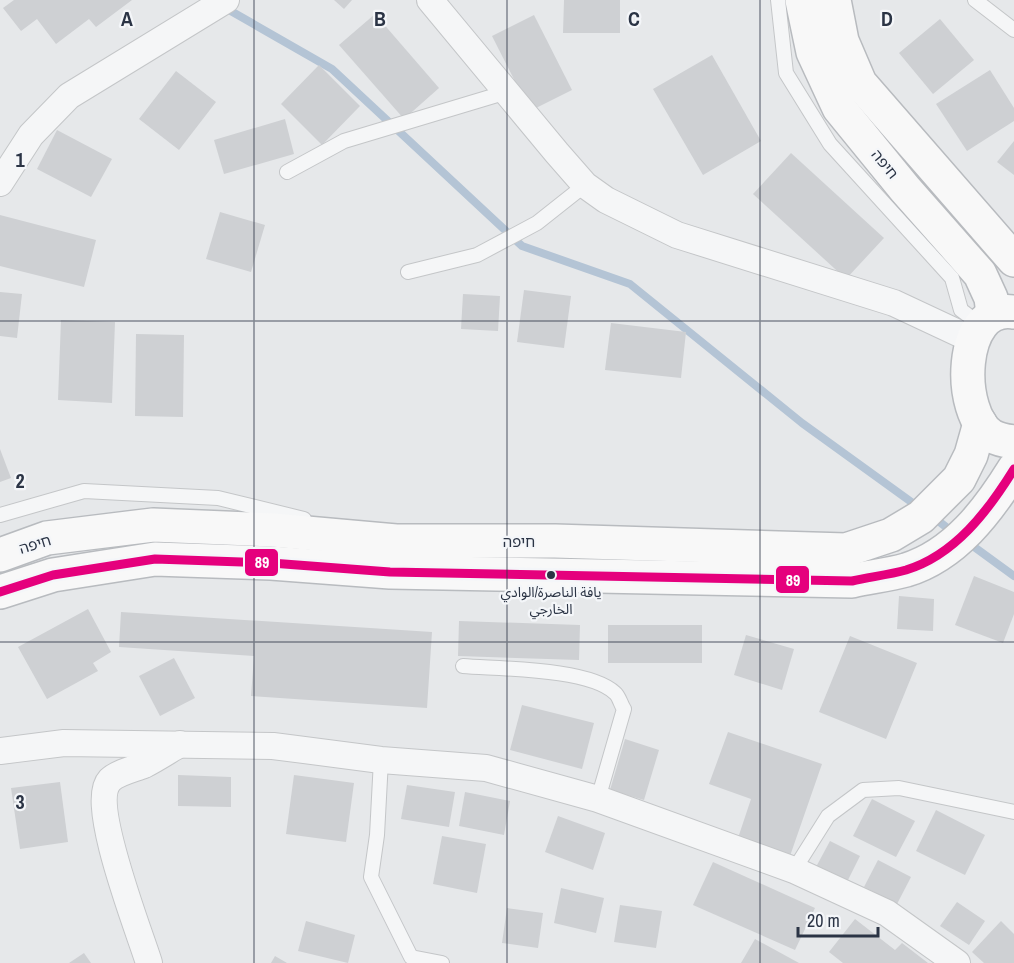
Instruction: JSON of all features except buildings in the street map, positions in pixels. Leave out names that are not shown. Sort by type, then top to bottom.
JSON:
[{"type":"highway","name":"חיפה","points":[[802,0],[813,52],[839,108],[905,189],[980,274],[991,298],[990,323]]},
{"type":"highway","points":[[834,0],[842,41],[861,83],[1014,260]]},
{"type":"highway","points":[[990,323],[968,377],[969,395],[980,423],[990,435],[1014,442]]},
{"type":"highway","name":"חיפה","points":[[0,555],[47,538],[153,525],[273,530],[396,541],[555,541],[846,550],[891,535],[921,517],[958,479],[971,455],[980,423]]},
{"type":"highway","points":[[0,592],[53,575],[155,559],[271,563],[390,572],[852,581],[907,570],[953,547],[999,493],[1014,469]]},
{"type":"street","points":[[0,183],[31,135],[69,96],[226,0]]},
{"type":"street","points":[[430,0],[585,185],[606,200],[676,235],[894,303],[990,323]]},
{"type":"street","points":[[0,751],[64,743],[273,746],[381,760],[486,768],[598,799],[794,870],[887,913],[957,963]]},
{"type":"street","points":[[149,963],[115,862],[107,828],[105,788],[111,779],[146,764],[180,744]]},
{"type":"lane","points":[[778,0],[786,73],[830,144],[952,278],[961,310],[990,323]]},
{"type":"lane","points":[[975,0],[1014,30]]},
{"type":"lane","points":[[287,172],[344,141],[507,92]]},
{"type":"lane","points":[[408,272],[477,255],[537,223],[585,185]]},
{"type":"lane","points":[[0,515],[84,491],[218,498],[396,541]]},
{"type":"lane","points":[[463,666],[553,672],[595,682],[615,693],[624,709],[598,799]]},
{"type":"lane","points":[[381,760],[377,835],[371,877],[411,957],[442,963]]},
{"type":"lane","points":[[794,870],[828,816],[863,790],[899,788],[1014,812]]},
{"type":"waterway","points":[[222,6],[332,69],[522,246],[630,284],[802,423],[921,509]]},
{"type":"waterway","points":[[932,516],[955,534]]},
{"type":"waterway","points":[[966,541],[1014,576]]},
{"type":"transit line","name":"89","points":[[0,592],[53,575],[155,559],[271,563],[390,572],[852,581],[906,570],[940,554],[969,530],[1014,469]]},
{"type":"place","name":"يافة الناصرة/الوادي الخارجي","points":[[551,575]]}]
